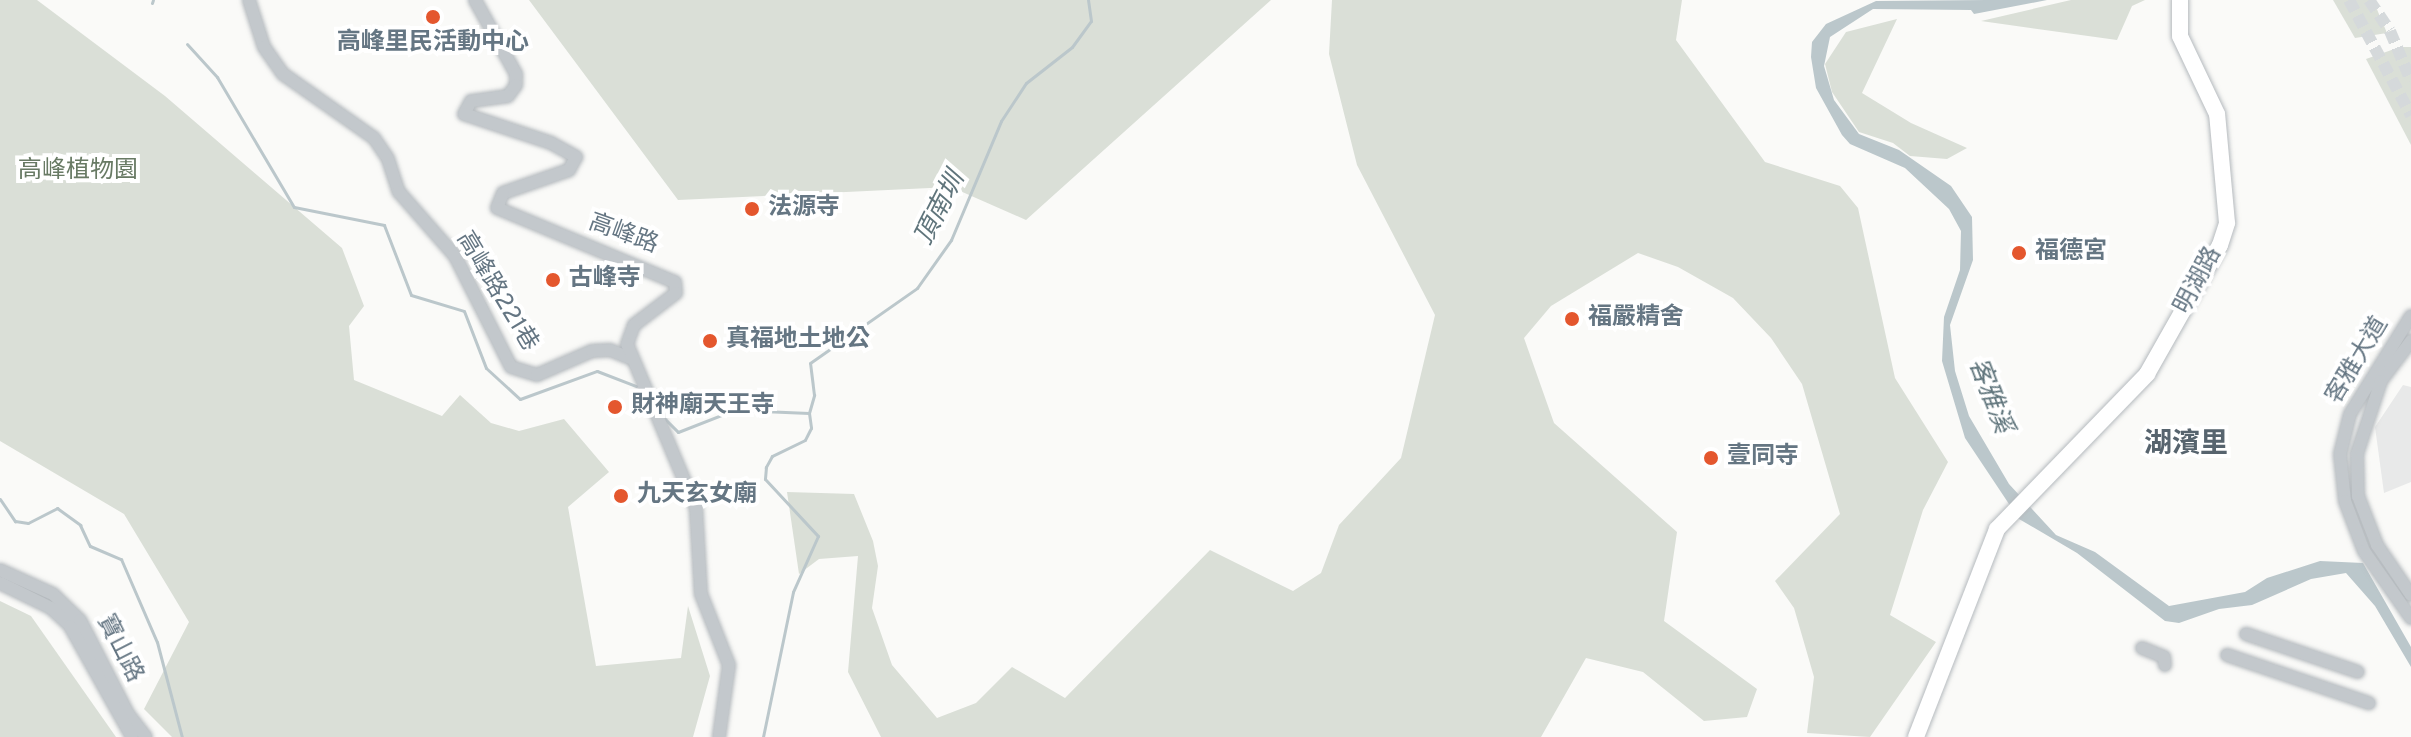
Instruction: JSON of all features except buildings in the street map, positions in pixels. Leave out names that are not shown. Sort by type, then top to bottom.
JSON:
[{"type":"main road","name":"明湖路","points":[[1916,737],[1997,529],[2152,368],[2227,223],[2217,114],[2180,36],[2180,0]]},
{"type":"street","name":"高峰路221巷","points":[[249,0],[264,47],[283,74],[374,138],[388,159],[399,192],[455,256],[511,367],[537,375],[592,351],[610,350],[630,358]]},
{"type":"street","name":"高峰路","points":[[475,0],[516,74],[516,85],[508,96],[471,101],[464,114],[551,143],[576,157],[569,170],[503,193],[497,208],[675,282],[676,293],[628,334],[630,358]]},
{"type":"street","name":"客雅大道","points":[[2411,316],[2372,372],[2344,428],[2340,454],[2345,501],[2364,551],[2411,618]]},
{"type":"street","name":"客雅大道","points":[[2411,341],[2381,381],[2360,433],[2358,496],[2377,545],[2411,595]]},
{"type":"street","points":[[630,358],[696,508],[701,594],[729,665],[719,737]]},
{"type":"street","name":"寶山路","points":[[0,570],[53,594],[80,620],[128,714],[146,737]]},
{"type":"street","name":"寶山路","points":[[0,583],[51,608],[70,626],[132,737]]},
{"type":"street","points":[[2246,634],[2358,672]]},
{"type":"street","points":[[2142,648],[2164,657],[2165,665]]},
{"type":"street","points":[[2227,655],[2369,703]]},
{"type":"shaded area","name":"客雅溪","points":[[2047,0],[1974,14],[1971,10],[1873,9],[1830,37],[1824,66],[1834,100],[1859,134],[1899,150],[1951,186],[1972,217],[1973,260],[1950,325],[1955,371],[1969,416],[2009,484],[2056,535],[2095,552],[2169,606],[2245,592],[2267,578],[2320,561],[2363,563],[2411,647],[2411,667],[2375,606],[2346,573],[2311,579],[2252,605],[2219,609],[2179,623],[2165,621],[2077,553],[2019,519],[1965,438],[1942,361],[1944,317],[1960,270],[1961,231],[1949,209],[1905,168],[1850,144],[1842,135],[1816,88],[1812,42],[1826,24],[1876,1]]},
{"type":"shaded area","points":[[2403,385],[2411,387],[2411,482],[2384,493],[2375,427]]},
{"type":"green space","name":"高峰植物園","points":[[0,0],[37,0],[165,96],[342,248],[364,306],[349,326],[354,380],[442,416],[460,395],[491,423],[519,431],[564,419],[609,472],[568,507],[596,666],[681,658],[688,606],[710,676],[693,737],[172,737],[144,709],[189,622],[124,514],[0,441]]},
{"type":"green space","points":[[529,0],[1271,0],[1026,220],[951,187],[678,200]]},
{"type":"green space","points":[[1332,0],[1682,0],[1676,40],[1765,162],[1840,186],[1858,208],[1895,378],[1948,462],[1923,510],[1890,615],[1936,642],[1870,737],[1807,733],[1814,677],[1794,608],[1775,581],[1840,514],[1802,384],[1771,338],[1733,298],[1678,267],[1638,253],[1551,306],[1524,338],[1554,423],[1677,532],[1664,621],[1757,689],[1747,717],[1704,721],[1643,672],[1586,658],[1541,737],[881,737],[848,672],[858,556],[819,559],[799,574],[787,492],[854,494],[873,541],[878,566],[872,608],[892,665],[937,718],[976,703],[1012,667],[1065,698],[1210,550],[1293,591],[1321,573],[1339,525],[1401,458],[1435,315],[1357,165],[1329,54]]},
{"type":"green space","points":[[2071,0],[2145,0],[2132,6],[2117,40],[1981,21]]},
{"type":"green space","points":[[2333,0],[2373,0],[2387,33],[2355,38]]},
{"type":"green space","points":[[1897,19],[1862,93],[1911,123],[1967,148],[1947,159],[1910,156],[1893,143],[1859,132],[1832,92],[1825,64],[1846,32]]},
{"type":"green space","points":[[2400,47],[2411,47],[2411,145],[2366,59]]},
{"type":"green space","points":[[0,601],[31,616],[116,737],[0,737]]},
{"type":"waterway","name":"頂南圳","points":[[809,413],[814,395],[810,363],[917,288],[951,240],[1001,121],[1026,83],[1072,47],[1091,21],[1088,0]]},
{"type":"waterway","points":[[187,44],[217,77],[294,207],[384,225],[411,295],[464,311],[486,368],[520,399],[597,371],[636,386]]},
{"type":"waterway","points":[[663,417],[678,432],[734,410],[809,413],[811,428],[805,440],[772,456],[766,467],[765,479],[818,536],[793,592],[763,737]]},
{"type":"waterway","points":[[0,499],[15,521],[28,523],[57,508],[80,525],[90,546],[121,559],[157,642],[182,737]]},
{"type":"tunnel","points":[[2349,0],[2411,115]]},
{"type":"tunnel","points":[[2369,0],[2390,31],[2411,81]]},
{"type":"place","name":"高峰里民活動中心","points":[[433,17]]},
{"type":"place","name":"法源寺","points":[[752,209]]},
{"type":"place","name":"福德宮","points":[[2019,253]]},
{"type":"place","name":"古峰寺","points":[[553,280]]},
{"type":"place","name":"福嚴精舍","points":[[1572,319]]},
{"type":"place","name":"真福地土地公","points":[[710,341]]},
{"type":"place","name":"財神廟天王寺","points":[[615,407]]},
{"type":"place","name":"壹同寺","points":[[1711,458]]},
{"type":"place","name":"九天玄女廟","points":[[621,496]]},
{"type":"district","name":"湖濱里","points":[[2186,445]]}]
